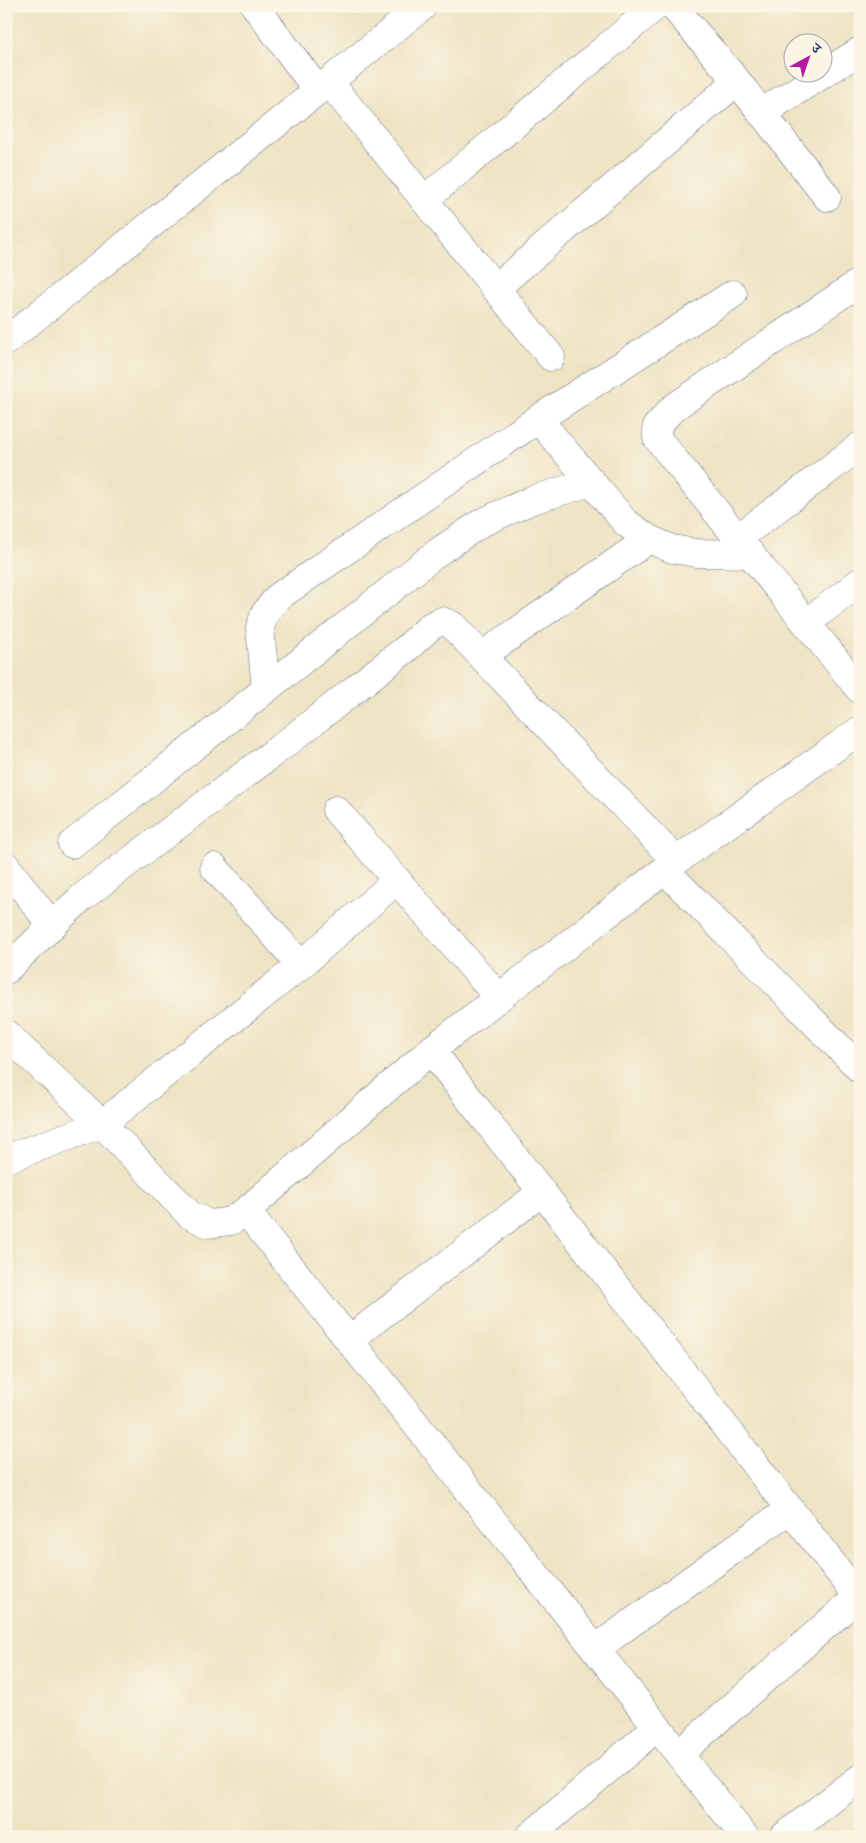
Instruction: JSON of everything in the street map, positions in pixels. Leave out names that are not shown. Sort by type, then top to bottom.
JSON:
[{"type":"street","points":[[255,6],[424,200],[551,357]]},
{"type":"street","points":[[6,341],[424,6]]},
{"type":"street","points":[[424,200],[656,6]]},
{"type":"street","points":[[673,6],[762,113],[828,197]]},
{"type":"street","points":[[762,113],[860,51]]},
{"type":"street","points":[[496,288],[736,81]]},
{"type":"street","points":[[860,282],[673,408],[657,426],[657,438],[860,690]]},
{"type":"street","points":[[266,689],[260,628],[264,612],[278,597],[538,419],[733,294]]},
{"type":"street","points":[[538,419],[626,523],[649,539],[672,549],[696,553],[744,546],[860,446]]},
{"type":"street","points":[[72,844],[438,552],[481,523],[532,500],[591,482]]},
{"type":"street","points":[[482,656],[649,539]]},
{"type":"street","points":[[806,623],[860,582]]},
{"type":"street","points":[[6,970],[81,898],[293,738],[407,648],[431,626],[442,622],[452,625],[482,656],[671,865],[860,1069]]},
{"type":"street","points":[[6,1034],[102,1124],[190,1215],[209,1224],[231,1220],[246,1211],[431,1050],[671,865],[860,730]]},
{"type":"street","points":[[336,810],[498,998]]},
{"type":"street","points":[[6,866],[52,926]]},
{"type":"street","points":[[214,867],[301,965]]},
{"type":"street","points":[[6,1159],[102,1124],[301,965],[397,880]]},
{"type":"street","points":[[431,1050],[859,1598],[679,1754]]},
{"type":"street","points":[[349,1340],[542,1192]]},
{"type":"street","points":[[246,1211],[745,1837]]},
{"type":"street","points":[[595,1649],[790,1509]]},
{"type":"street","points":[[529,1837],[657,1727]]},
{"type":"street","points":[[783,1837],[860,1778]]}]
